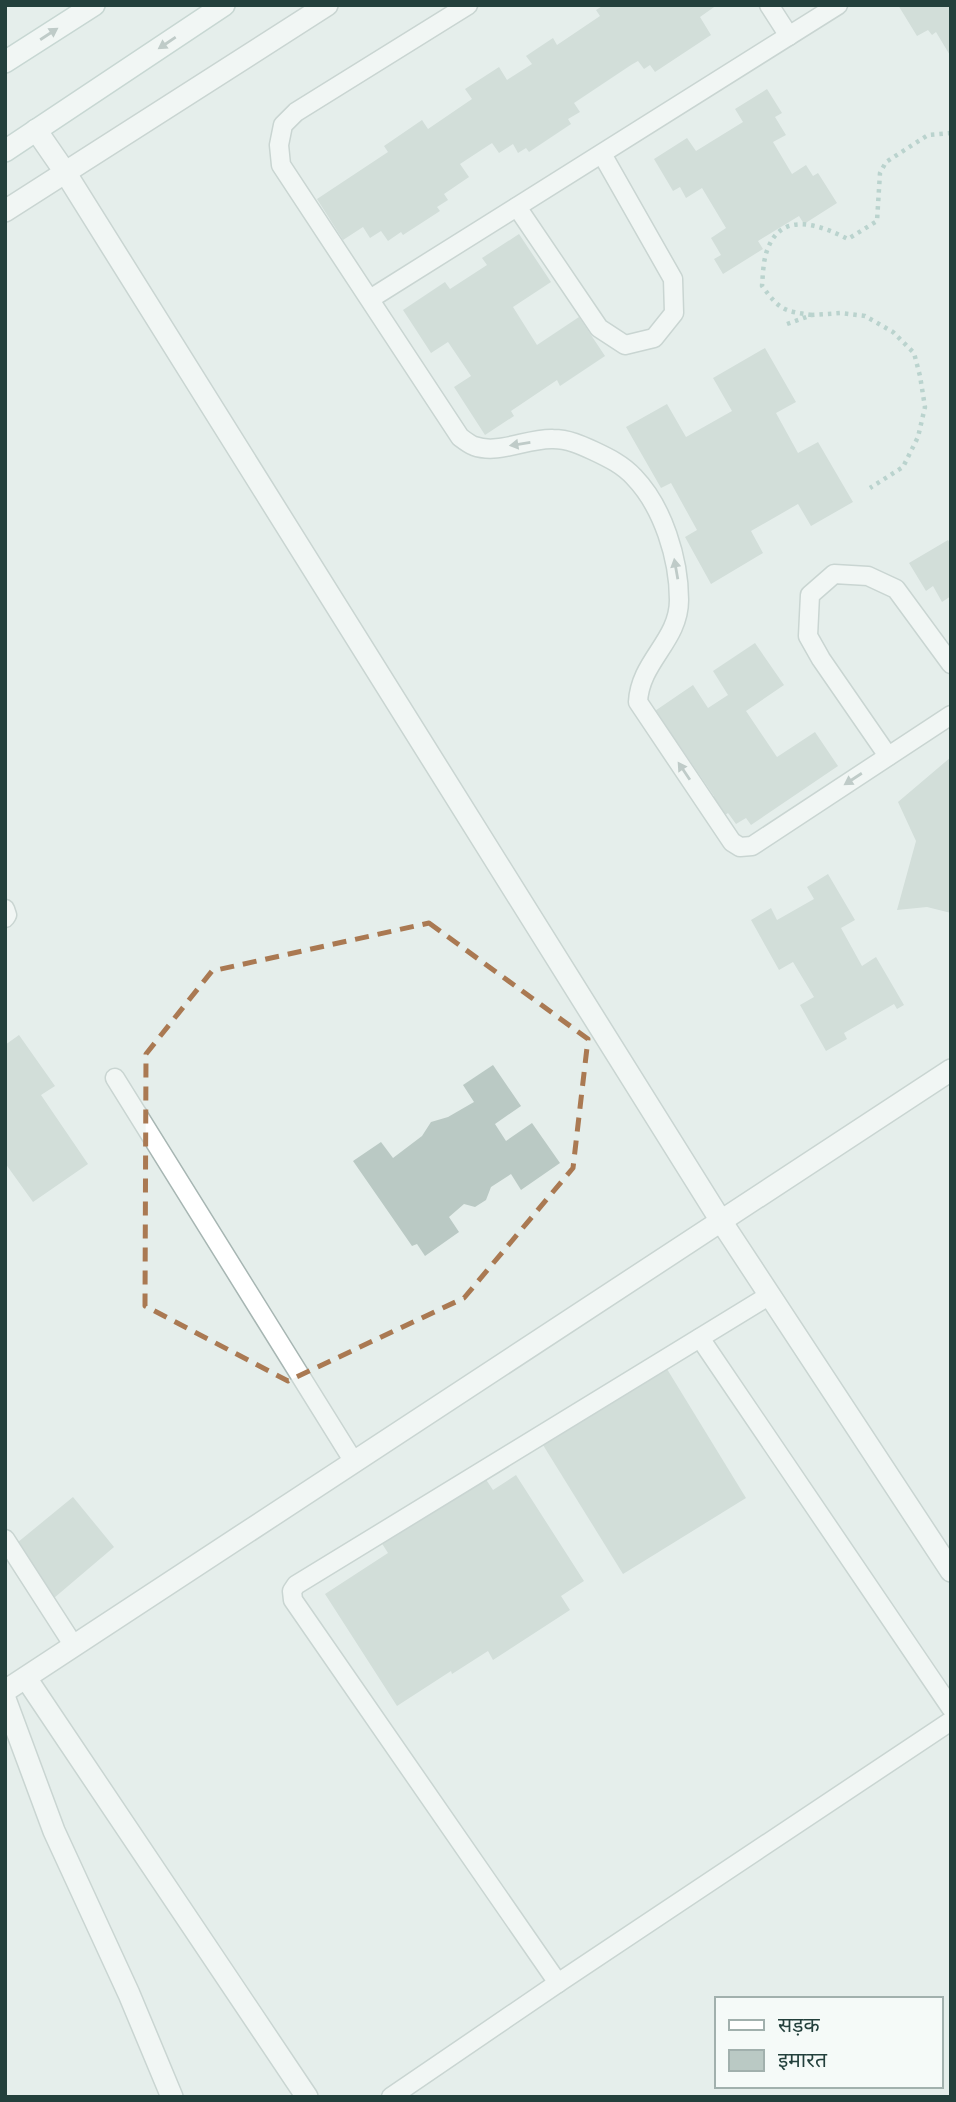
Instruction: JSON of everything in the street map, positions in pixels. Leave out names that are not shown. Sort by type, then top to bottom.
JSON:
[{"type":"street","points":[[5,62],[94,5]]},
{"type":"street","points":[[5,151],[224,5]]},
{"type":"street","points":[[5,211],[327,5]]},
{"type":"street","points":[[36,130],[65,172],[721,1221],[951,1571]]},
{"type":"street","points":[[5,1691],[951,1070]]},
{"type":"street","points":[[26,1678],[307,2097]]},
{"type":"street","points":[[5,1699],[54,1830],[124,1983],[172,2097]]},
{"type":"lane","points":[[468,5],[296,112],[283,125],[279,145],[281,165],[460,437],[473,446],[491,448],[552,439],[572,442],[615,461],[634,477],[658,510],[677,567],[680,603],[672,633],[644,673],[638,702],[732,842],[740,847],[752,846],[951,715]]},
{"type":"lane","points":[[769,5],[789,36]]},
{"type":"lane","points":[[370,299],[789,36],[830,7]]},
{"type":"lane","points":[[517,207],[599,328],[625,345],[654,338],[674,313],[673,279],[602,154]]},
{"type":"lane","points":[[888,756],[808,636],[810,595],[834,574],[868,576],[896,589],[951,664]]},
{"type":"lane","points":[[5,909],[5,918]]},
{"type":"lane","points":[[115,1078],[355,1462]]},
{"type":"lane","points":[[558,1983],[301,1612],[293,1600],[292,1591],[296,1585],[770,1295]]},
{"type":"lane","points":[[700,1338],[951,1708]]},
{"type":"lane","points":[[5,1539],[74,1646]]},
{"type":"lane","points":[[391,2097],[951,1721]]},
{"type":"path","points":[[870,488],[903,467],[918,437],[925,407],[914,353],[893,332],[865,316],[841,313],[812,315],[786,311],[762,286],[768,247],[777,233],[796,224],[813,224],[848,239],[877,221],[880,173],[886,162],[928,135],[951,133]]},
{"type":"path","points":[[787,324],[812,315]]},
{"type":"highlighted area","points":[[429,923],[588,1039],[573,1168],[464,1298],[288,1381],[145,1306],[146,1054],[212,971]]},
{"type":"building","points":[[604,5],[717,5],[700,17],[711,35],[655,72],[650,65],[644,69],[638,61],[631,65],[574,103],[580,112],[568,119],[571,124],[529,152],[526,148],[518,153],[513,144],[499,153],[492,143],[460,164],[469,177],[444,194],[448,200],[437,207],[440,211],[403,235],[401,232],[388,241],[381,231],[370,238],[363,227],[343,240],[317,199],[388,152],[384,146],[422,120],[428,129],[472,99],[465,89],[499,67],[507,80],[532,64],[526,56],[553,38],[557,45],[600,16],[596,10]]},
{"type":"building","points":[[898,5],[951,5],[951,57],[936,32],[932,35],[928,30],[917,36]]},
{"type":"building","points":[[767,89],[782,113],[775,117],[786,135],[773,142],[792,174],[806,165],[813,176],[818,173],[837,203],[804,224],[799,216],[758,241],[763,249],[723,274],[714,259],[721,255],[711,238],[726,228],[702,188],[686,198],[680,187],[673,191],[654,159],[687,138],[696,151],[743,122],[735,109]]},
{"type":"building","points":[[519,234],[551,282],[513,307],[537,345],[579,317],[605,356],[560,386],[557,380],[511,411],[514,416],[485,435],[454,387],[471,376],[448,342],[431,353],[403,310],[445,282],[450,289],[487,265],[482,258]]},
{"type":"building","points":[[765,348],[796,402],[776,413],[798,453],[818,442],[853,502],[811,526],[798,504],[751,531],[763,553],[711,584],[685,537],[697,530],[671,483],[661,488],[626,427],[667,404],[686,437],[732,411],[713,378]]},
{"type":"building","points":[[948,540],[951,545],[951,596],[942,602],[933,586],[926,591],[909,563]]},
{"type":"building","points":[[755,643],[784,685],[746,711],[777,757],[815,732],[838,766],[751,825],[746,818],[736,824],[728,813],[719,819],[707,801],[714,796],[677,742],[671,747],[649,715],[693,685],[708,708],[728,695],[713,671]]},
{"type":"building","points":[[951,757],[951,913],[927,907],[897,910],[916,841],[898,802]]},
{"type":"building","points":[[828,874],[855,920],[841,928],[862,966],[876,957],[904,1005],[897,1009],[894,1004],[844,1033],[847,1039],[826,1051],[800,1005],[814,997],[793,962],[779,970],[751,920],[771,908],[777,920],[814,899],[807,887]]},
{"type":"building","points":[[19,1035],[55,1086],[41,1095],[88,1164],[33,1202],[5,1163],[5,1045]]},
{"type":"building","points":[[493,1065],[521,1106],[495,1124],[506,1141],[532,1123],[560,1163],[521,1190],[511,1174],[491,1187],[486,1200],[475,1207],[464,1204],[449,1217],[459,1232],[425,1256],[417,1244],[412,1246],[353,1161],[381,1142],[393,1158],[422,1136],[431,1122],[448,1117],[474,1102],[463,1085]]},
{"type":"building","points":[[667,1369],[746,1498],[623,1574],[543,1445]]},
{"type":"building","points":[[483,1475],[493,1490],[516,1475],[584,1581],[561,1596],[570,1610],[493,1660],[488,1651],[397,1706],[325,1594],[388,1553],[381,1542]]},
{"type":"building","points":[[73,1497],[114,1547],[54,1598],[12,1547]]}]
